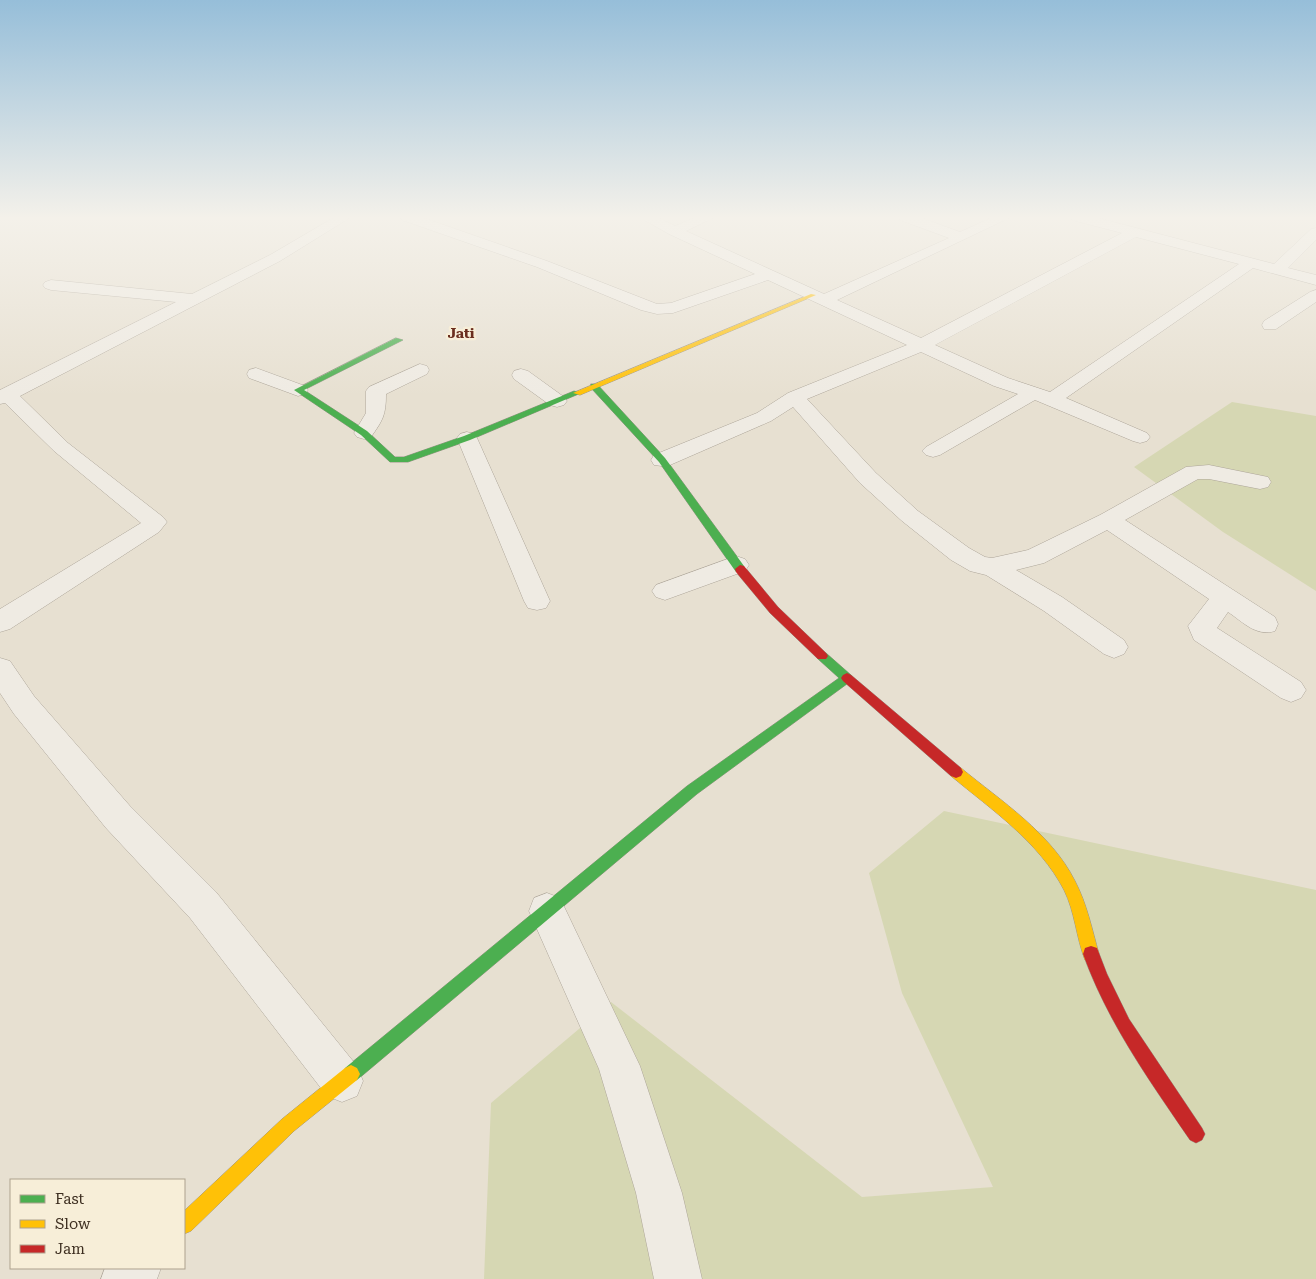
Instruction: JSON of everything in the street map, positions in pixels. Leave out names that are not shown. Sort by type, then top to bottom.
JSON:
[{"type":"street","points":[[0,622],[151,527],[155,522],[61,447],[4,396],[238,277]]},
{"type":"street","points":[[573,277],[657,310],[673,308],[761,277]]},
{"type":"street","points":[[775,277],[1001,382],[1042,396],[1140,437]]},
{"type":"street","points":[[256,374],[298,390],[364,433],[390,458],[396,461],[405,460],[467,438],[866,277]]},
{"type":"street","points":[[662,460],[764,417],[795,397],[922,344],[1049,277]]},
{"type":"street","points":[[933,452],[1042,396],[1229,277]]},
{"type":"street","points":[[1303,277],[1316,280]]},
{"type":"street","points":[[51,284],[194,299]]},
{"type":"street","points":[[1270,325],[1316,296]]},
{"type":"street","points":[[298,390],[399,340]]},
{"type":"street","points":[[364,433],[376,412],[376,392],[420,370]]},
{"type":"street","points":[[521,375],[557,401]]},
{"type":"street","points":[[594,386],[662,460],[736,565],[800,638],[1038,842],[1055,862],[1070,886],[1097,972],[1129,1032],[1196,1134]]},
{"type":"street","points":[[795,397],[868,478],[910,516],[971,560],[986,567],[1035,557],[1108,520],[1194,472],[1209,472],[1260,482]]},
{"type":"street","points":[[467,438],[537,601]]},
{"type":"street","points":[[1108,520],[1265,624]]},
{"type":"street","points":[[665,591],[736,565]]},
{"type":"street","points":[[992,566],[1053,604],[1114,647]]},
{"type":"street","points":[[1224,597],[1212,616],[1202,626],[1204,633],[1291,690]]},
{"type":"street","points":[[0,669],[24,705],[118,817],[203,905],[342,1081]]},
{"type":"street","points":[[185,1223],[288,1126],[436,1005],[692,790],[847,678]]},
{"type":"street","points":[[547,911],[619,1066],[659,1193],[678,1279]]},
{"type":"street","points":[[125,1279],[136,1269]]},
{"type":"green space","points":[[1232,402],[1316,416],[1316,591],[1223,532],[1134,467]]},
{"type":"green space","points":[[944,811],[1316,890],[1316,1279],[484,1279],[491,1103],[611,1002],[862,1197],[993,1187],[902,993],[869,873]]},
{"type":"traffic: fast","points":[[399,340],[298,390],[364,433],[393,460],[405,460],[467,438],[577,393]]},
{"type":"traffic: fast","points":[[594,386],[662,460],[740,569]]},
{"type":"traffic: fast","points":[[351,1074],[692,790],[847,678],[822,656]]},
{"type":"traffic: slow","points":[[577,393],[813,295]]},
{"type":"traffic: slow","points":[[956,772],[1033,837],[1059,867],[1076,900],[1091,954]]},
{"type":"traffic: slow","points":[[185,1223],[288,1125],[351,1074]]},
{"type":"traffic: jam","points":[[740,569],[774,610],[822,656]]},
{"type":"traffic: jam","points":[[847,678],[956,772]]},
{"type":"traffic: jam","points":[[1091,954],[1100,978],[1123,1024],[1196,1134]]},
{"type":"district","name":"Jati","points":[[461,333]]}]
